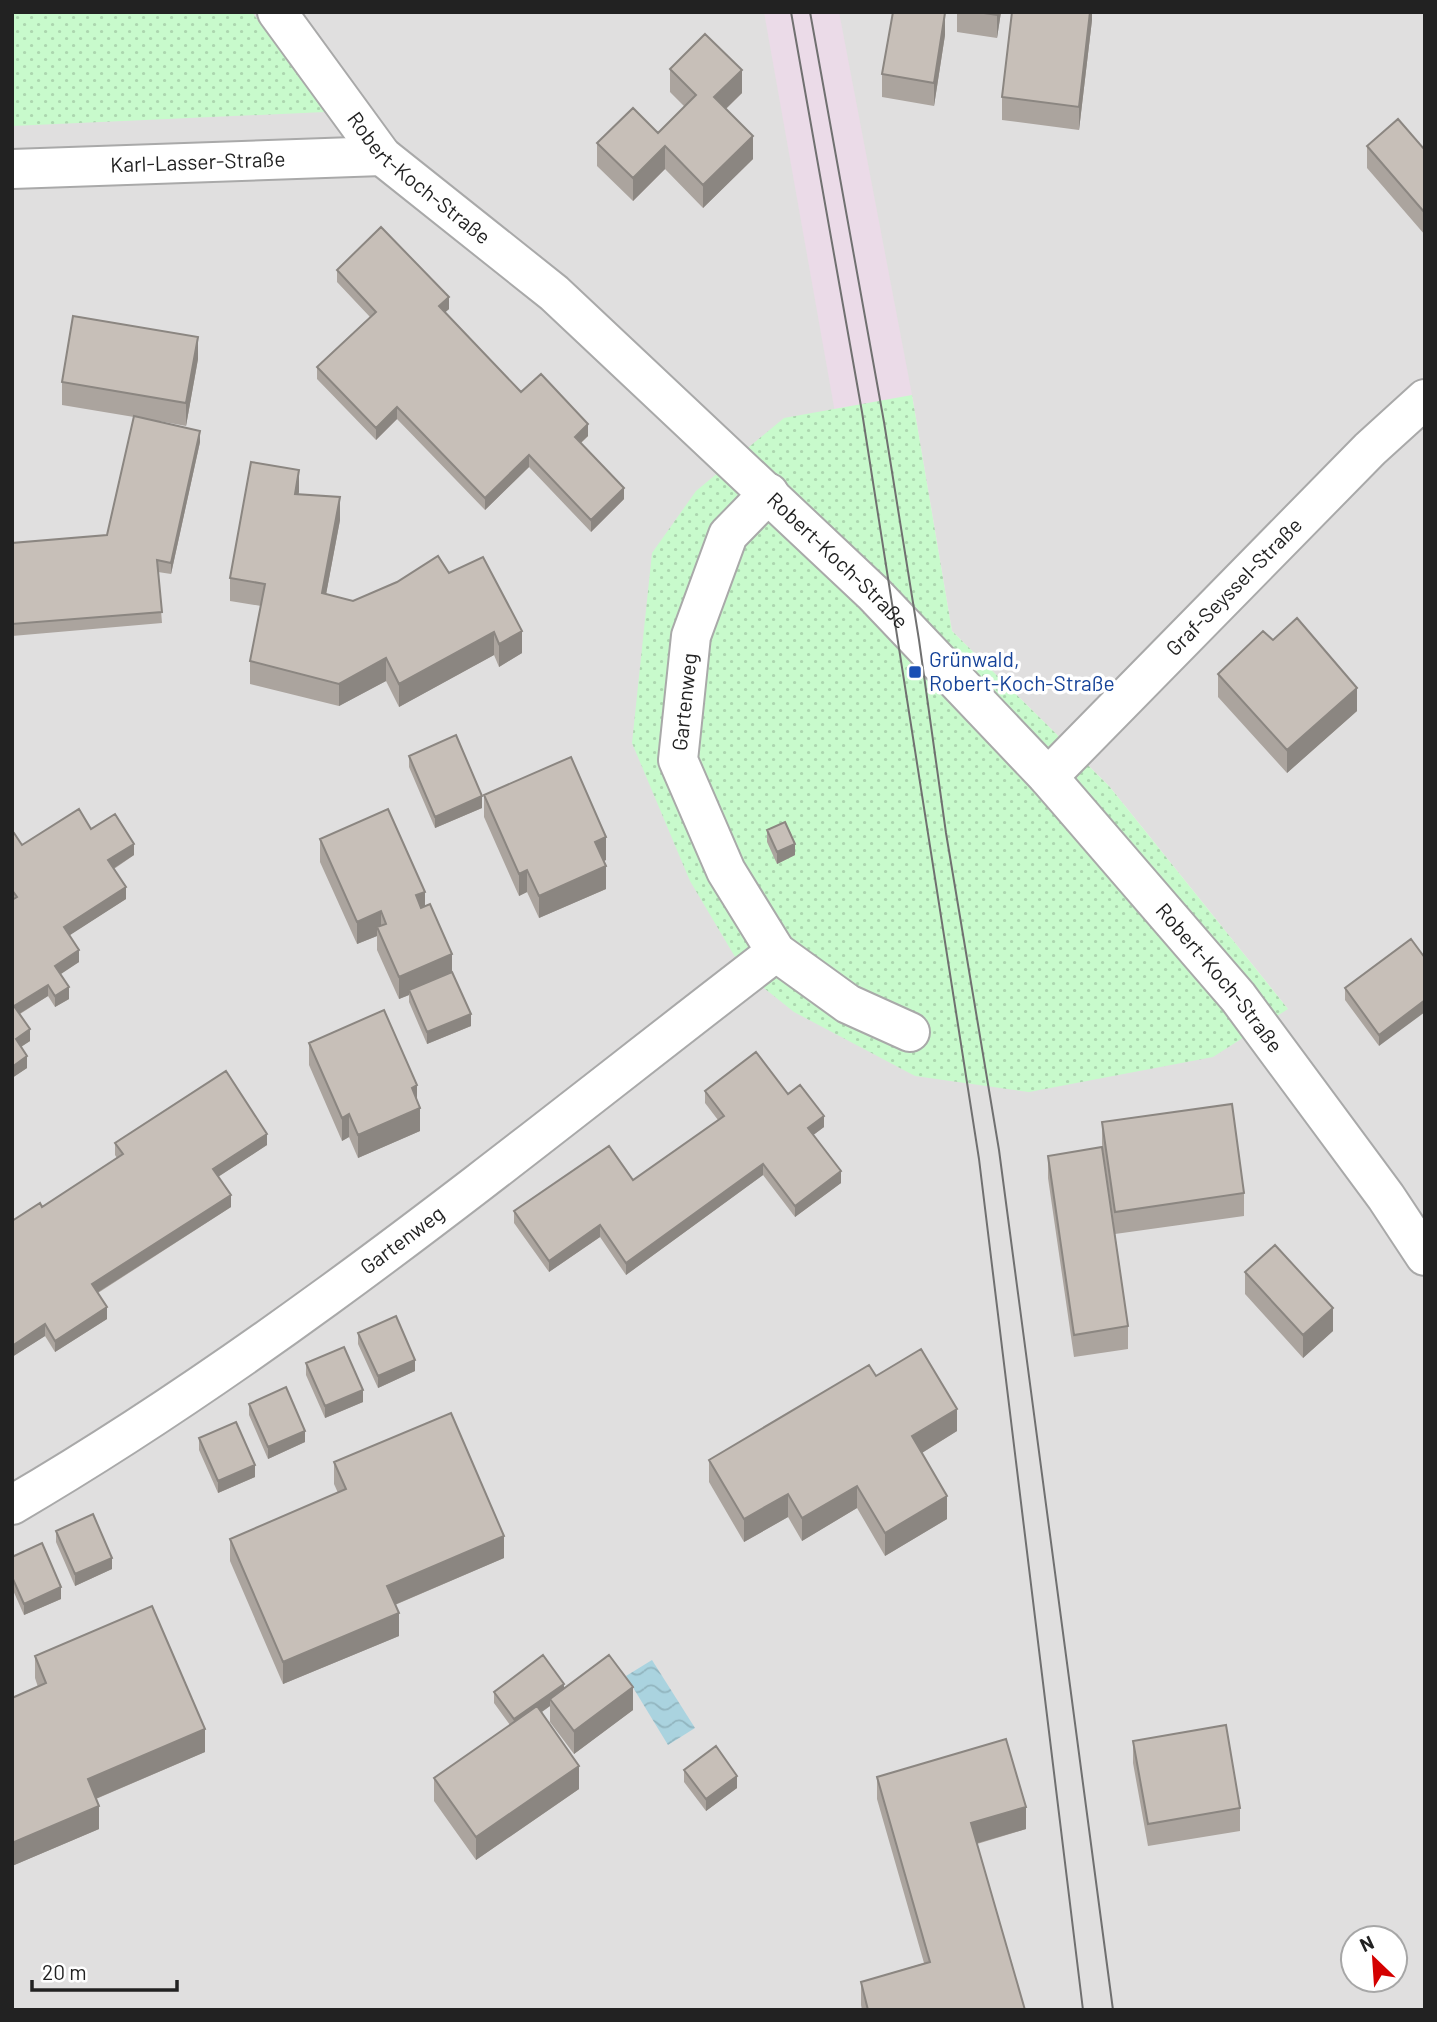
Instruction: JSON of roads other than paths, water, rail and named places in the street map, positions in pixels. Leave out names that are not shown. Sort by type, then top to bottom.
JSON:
[{"type":"street","name":"Robert-Koch-Straße","points":[[277,12],[382,156],[554,293],[874,594],[1048,778],[1238,998],[1386,1197],[1425,1256]]},
{"type":"street","name":"Karl-Lasser-Straße","points":[[12,169],[382,156]]},
{"type":"street","name":"Graf-Seyssel-Straße","points":[[1048,778],[1370,449],[1425,399]]},
{"type":"street","name":"Gartenweg","points":[[769,494],[729,535],[691,636],[678,760],[726,871],[776,952],[848,1004],[910,1032]]},
{"type":"street","name":"Gartenweg","points":[[12,1505],[220,1372],[325,1299],[776,952]]},
{"type":"water","points":[[652,1660],[695,1728],[668,1745],[626,1676]]},
{"type":"tram line","points":[[791,12],[862,412],[979,1159],[1083,2010]]},
{"type":"tram line","points":[[810,12],[884,422],[946,833],[999,1150],[1113,2010]]},
{"type":"place","name":"Grünwald, Robert-Koch-Straße","points":[[915,672]]}]
